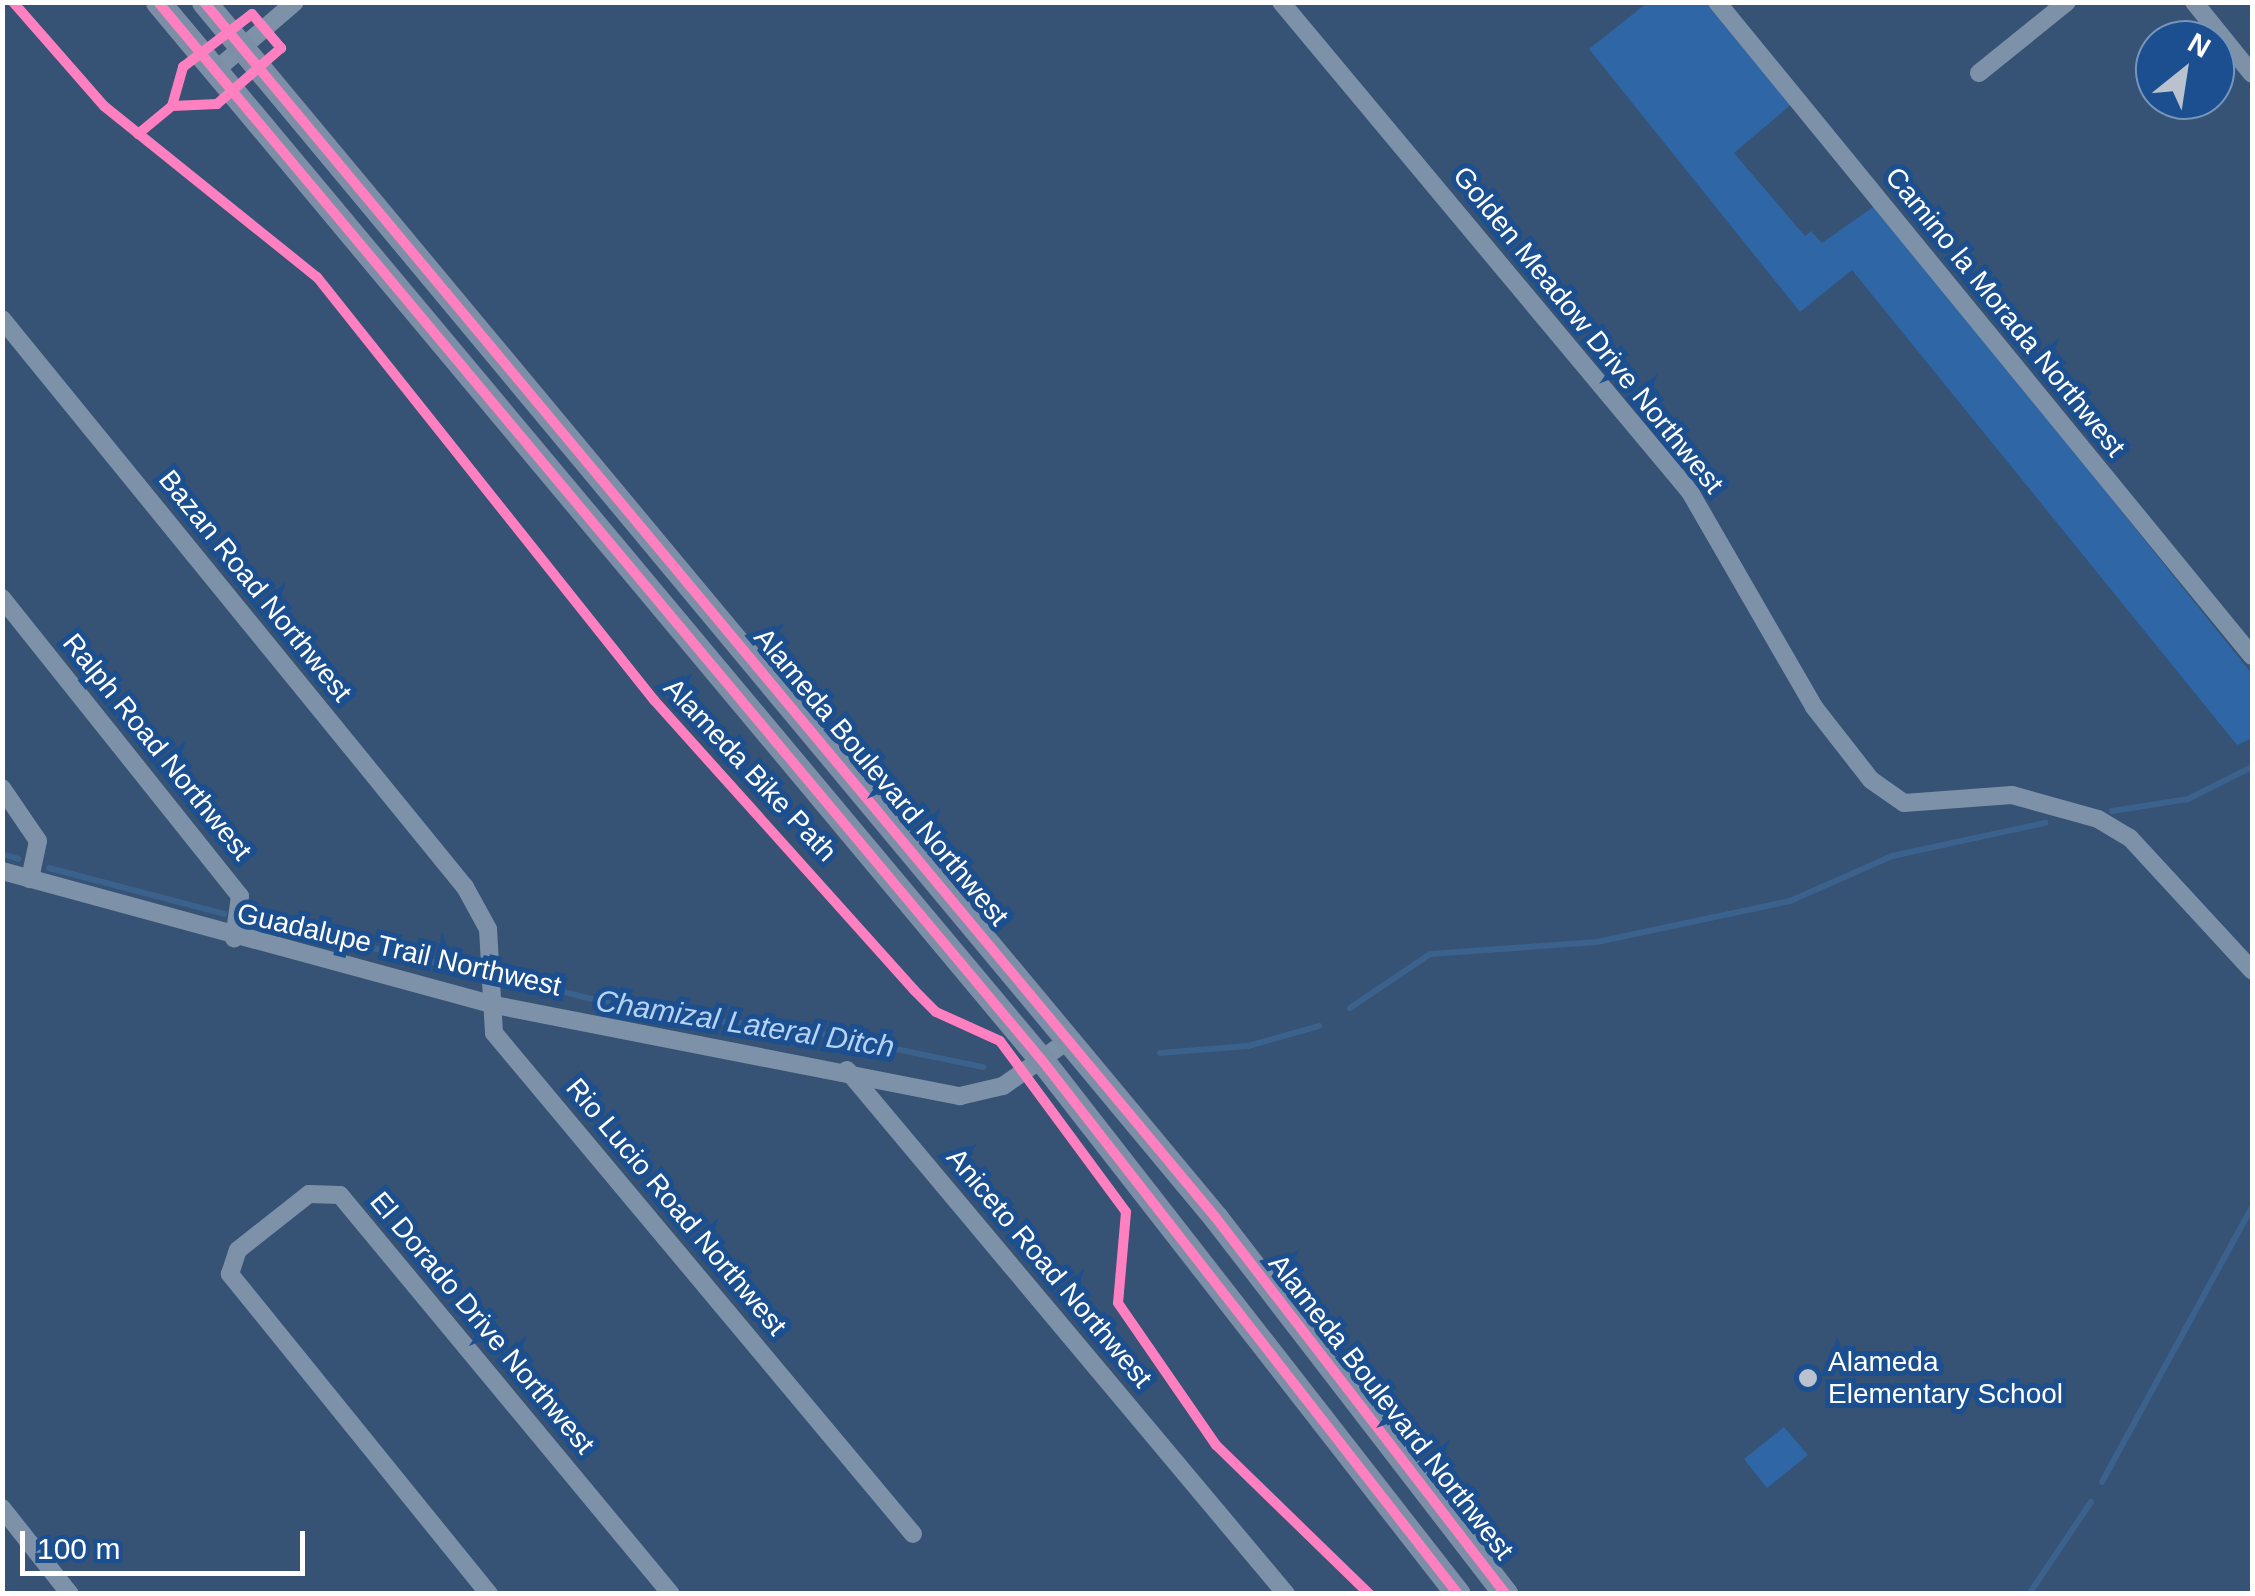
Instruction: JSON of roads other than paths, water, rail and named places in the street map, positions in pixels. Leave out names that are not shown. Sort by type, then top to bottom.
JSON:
[{"type":"main road","name":"Alameda Boulevard Northwest","points":[[158,2],[1041,1059],[1458,1594]]},
{"type":"main road","name":"Alameda Boulevard Northwest","points":[[204,2],[1069,1040],[1506,1594]]},
{"type":"street","points":[[216,70],[294,2]]},
{"type":"street","name":"Golden Meadow Drive Northwest","points":[[1281,2],[1690,492],[1814,708],[1870,780],[1904,802],[2012,795],[2098,819],[2130,838],[2252,970]]},
{"type":"street","name":"Camino la Morada Northwest","points":[[1718,2],[2252,656]]},
{"type":"street","points":[[1978,73],[2066,2]]},
{"type":"street","points":[[2194,2],[2252,74]]},
{"type":"street","name":"Bazan Road Northwest","points":[[2,319],[465,887]]},
{"type":"street","name":"Ralph Road Northwest","points":[[2,598],[240,896],[234,940]]},
{"type":"street","points":[[2,788],[38,841],[30,879]]},
{"type":"street","name":"Guadalupe Trail Northwest","points":[[2,872],[234,940],[494,1005],[848,1070],[960,1096],[1003,1086],[1069,1040]]},
{"type":"street","name":"Rio Lucio Road Northwest","points":[[465,887],[488,929],[494,1033],[913,1534]]},
{"type":"street","name":"Aniceto Road Northwest","points":[[848,1070],[1286,1594]]},
{"type":"street","name":"El Dorado Drive Northwest","points":[[489,1594],[230,1274],[238,1250],[309,1194],[340,1195],[670,1594]]},
{"type":"street","points":[[2,1508],[70,1594]]},
{"type":"waterway","name":"Chamizal Lateral Ditch","points":[[2112,811],[2188,799],[2252,767]]},
{"type":"waterway","name":"Chamizal Lateral Ditch","points":[[1350,1008],[1430,954],[1597,942],[1790,901],[1892,856],[2045,823]]},
{"type":"waterway","name":"Chamizal Lateral Ditch","points":[[2,854],[18,859]]},
{"type":"waterway","name":"Chamizal Lateral Ditch","points":[[49,868],[224,914]]},
{"type":"waterway","name":"Chamizal Lateral Ditch","points":[[247,919],[477,972]]},
{"type":"waterway","name":"Chamizal Lateral Ditch","points":[[508,978],[651,1014],[804,1030],[983,1067]]},
{"type":"waterway","name":"Chamizal Lateral Ditch","points":[[1160,1053],[1248,1046],[1319,1026]]},
{"type":"waterway","points":[[2102,1482],[2252,1207]]},
{"type":"waterway","points":[[2029,1594],[2091,1502]]},
{"type":"place","name":"Alameda Elementary School","points":[[1808,1378]]}]
